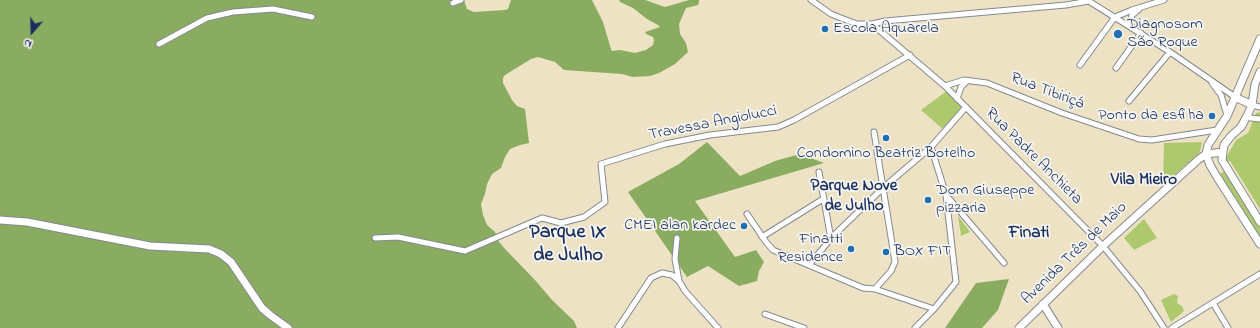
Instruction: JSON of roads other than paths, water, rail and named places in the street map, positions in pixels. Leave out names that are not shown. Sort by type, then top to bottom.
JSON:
[{"type":"main road","points":[[1260,39],[1227,115],[1208,145],[1206,154],[1210,165],[1220,182],[1260,244]]},
{"type":"main road","points":[[1260,72],[1255,84],[1252,105],[1247,116],[1241,127],[1226,142],[1223,152],[1223,162],[1260,222]]},
{"type":"main road","points":[[1234,97],[1252,105]]},
{"type":"main road","points":[[1206,154],[1223,152]]},
{"type":"main road","name":"Avenida Três de Maio","points":[[1019,328],[1103,246],[1206,154]]},
{"type":"main road","points":[[0,220],[27,222],[150,246],[209,249],[221,254],[231,262],[262,308],[288,328]]},
{"type":"main road","points":[[1043,304],[1058,328]]},
{"type":"street","points":[[453,3],[461,0]]},
{"type":"street","points":[[811,0],[831,14],[857,24],[872,24],[885,21],[1066,5],[1088,1],[1170,52],[1234,97]]},
{"type":"street","points":[[1080,65],[1115,17],[1164,0]]},
{"type":"street","points":[[1133,28],[1130,24],[1131,19],[1135,12],[1142,7]]},
{"type":"street","points":[[159,44],[207,18],[233,12],[273,9],[312,17]]},
{"type":"street","name":"Rua Padre Anchieta","points":[[872,24],[945,86],[1103,246],[1140,291],[1164,328]]},
{"type":"street","points":[[1116,68],[1141,34]]},
{"type":"street","points":[[1129,102],[1170,52]]},
{"type":"street","name":"Travessa Angiolucci","points":[[375,238],[398,236],[465,251],[542,218],[561,223],[584,217],[605,202],[601,164],[665,144],[710,135],[778,127],[794,120],[910,55]]},
{"type":"street","points":[[1209,79],[1221,96],[1227,115]]},
{"type":"street","points":[[957,99],[961,87],[967,81]]},
{"type":"street","name":"Rua Tibiriçá","points":[[945,86],[954,82],[967,81],[987,83],[1062,113],[1139,139],[1152,140],[1217,130]]},
{"type":"street","points":[[1252,105],[1260,107]]},
{"type":"street","points":[[809,265],[830,239],[884,187],[931,147],[966,107]]},
{"type":"street","points":[[1247,116],[1260,119]]},
{"type":"street","points":[[874,132],[884,187],[894,262],[891,271],[874,289]]},
{"type":"street","points":[[915,328],[934,309],[956,282],[946,195],[931,147]]},
{"type":"street","points":[[819,172],[830,239]]},
{"type":"street","points":[[946,195],[1004,263]]},
{"type":"street","points":[[762,237],[823,199]]},
{"type":"street","points":[[747,214],[762,237],[773,250],[863,288],[874,289],[934,309]]},
{"type":"street","points":[[677,238],[675,259],[679,281]]},
{"type":"street","points":[[618,328],[651,278],[662,273],[672,275],[679,281],[685,291],[718,328]]},
{"type":"street","points":[[1172,328],[1260,274]]},
{"type":"street","points":[[1213,303],[1228,328]]},
{"type":"street","points":[[764,314],[804,328]]},
{"type":"place","name":"Escola Aquarela","points":[[825,29]]},
{"type":"place","name":"Diagnosom São Roque","points":[[1118,34]]},
{"type":"place","name":"Ponto da esfiha","points":[[1212,116]]},
{"type":"place","name":"Condomino Beatriz Botelho","points":[[886,138]]},
{"type":"place","name":"Dom Giuseppe pizzaria","points":[[928,200]]},
{"type":"place","name":"CMEI alan kardec","points":[[744,226]]},
{"type":"place","name":"Finatti Residence","points":[[851,249]]},
{"type":"place","name":"BOX FIT","points":[[886,252]]},
{"type":"district","name":"Vila Mieiro","points":[[1144,181]]},
{"type":"district","name":"Parque Nove de Julho","points":[[854,197]]},
{"type":"district","name":"Finati","points":[[1029,234]]},
{"type":"district","name":"Parque IX de Julho","points":[[568,246]]}]
